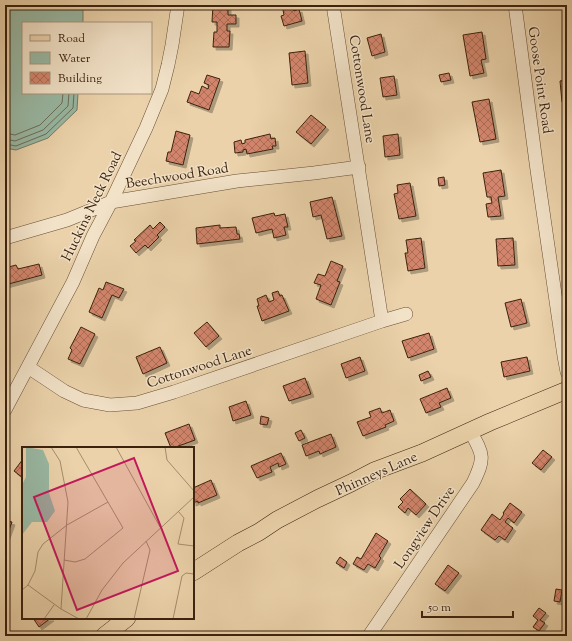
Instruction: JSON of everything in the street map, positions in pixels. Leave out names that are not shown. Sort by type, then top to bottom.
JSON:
[{"type":"main road","name":"Phinneys Lane","points":[[194,571],[238,542],[259,532],[277,520],[374,471],[422,453],[567,390]]},
{"type":"main road","points":[[104,636],[126,619]]},
{"type":"street","name":"Huckins Neck Road","points":[[5,410],[73,282],[93,236],[144,132],[162,89],[172,45],[178,5]]},
{"type":"street","name":"Cottonwood Lane","points":[[333,5],[382,321]]},
{"type":"street","name":"Goose Point Road","points":[[515,5],[567,372]]},
{"type":"street","name":"Beechwood Road","points":[[5,238],[67,220],[110,202],[237,181],[359,167]]},
{"type":"street","name":"Cottonwood Lane","points":[[28,367],[64,391],[83,400],[110,405],[137,403],[406,314]]},
{"type":"street","name":"Longview Drive","points":[[370,636],[473,484],[482,460],[479,447],[470,431]]},
{"type":"water","points":[[5,5],[84,5],[83,22],[22,22],[22,94],[78,94],[77,110],[48,138],[16,150],[5,148]]},
{"type":"building","points":[[213,5],[228,5],[228,15],[236,15],[236,24],[227,24],[227,31],[230,31],[229,47],[213,47],[214,32],[217,32],[217,22],[212,22]]},
{"type":"building","points":[[282,5],[293,5],[294,11],[299,9],[302,21],[284,26],[281,16],[284,15]]},
{"type":"building","points":[[482,32],[486,59],[481,60],[484,73],[470,76],[463,35]]},
{"type":"building","points":[[381,34],[385,52],[372,56],[367,38]]},
{"type":"building","points":[[305,51],[308,83],[292,85],[289,53]]},
{"type":"building","points":[[567,66],[567,102],[562,102],[560,81],[564,80],[563,67]]},
{"type":"building","points":[[449,73],[451,80],[441,82],[439,75]]},
{"type":"building","points":[[207,75],[220,79],[209,110],[187,102],[191,91],[199,94],[202,86],[208,89],[209,85],[204,83]]},
{"type":"building","points":[[394,76],[397,95],[383,97],[380,78]]},
{"type":"building","points":[[489,99],[496,139],[480,142],[472,102]]},
{"type":"building","points":[[311,115],[326,127],[311,144],[296,132]]},
{"type":"building","points":[[176,131],[190,135],[183,165],[166,161],[168,152],[171,152]]},
{"type":"building","points":[[270,134],[271,139],[275,138],[276,146],[272,146],[273,149],[247,154],[246,149],[243,150],[243,152],[235,153],[234,142],[241,140],[242,144],[245,143],[245,140]]},
{"type":"building","points":[[398,134],[400,155],[385,157],[383,136]]},
{"type":"building","points":[[501,170],[505,196],[498,197],[501,216],[488,217],[486,204],[492,203],[491,197],[487,197],[483,173]]},
{"type":"building","points":[[444,177],[445,185],[439,186],[438,178]]},
{"type":"building","points":[[410,183],[416,216],[399,219],[394,194],[398,193],[397,185]]},
{"type":"building","points":[[332,197],[342,236],[327,239],[321,215],[313,217],[310,202]]},
{"type":"building","points":[[274,213],[275,216],[285,214],[288,227],[284,227],[286,235],[274,238],[272,229],[256,233],[252,218]]},
{"type":"building","points":[[160,222],[165,227],[157,235],[159,237],[148,248],[145,245],[136,253],[130,246],[136,241],[134,240],[150,225],[153,229]]},
{"type":"building","points":[[220,225],[220,228],[236,227],[237,234],[239,234],[240,239],[197,244],[196,228]]},
{"type":"building","points":[[421,238],[425,268],[408,271],[405,253],[408,253],[406,240]]},
{"type":"building","points":[[513,238],[515,265],[498,266],[496,239]]},
{"type":"building","points":[[331,261],[343,266],[337,281],[340,282],[331,305],[316,299],[321,285],[314,283],[318,274],[325,276]]},
{"type":"building","points":[[39,264],[42,275],[5,285],[5,268],[16,265],[18,269]]},
{"type":"building","points":[[106,282],[124,289],[119,298],[112,295],[102,318],[89,312],[99,288],[103,290]]},
{"type":"building","points":[[278,291],[280,296],[282,295],[289,311],[262,321],[257,306],[259,306],[257,299],[266,295],[269,302],[274,300],[272,293]]},
{"type":"building","points":[[521,299],[527,323],[511,327],[505,303]]},
{"type":"building","points":[[207,322],[219,336],[206,347],[194,333]]},
{"type":"building","points":[[81,327],[95,334],[80,364],[68,359],[72,350],[70,348]]},
{"type":"building","points":[[429,333],[434,349],[408,358],[402,341]]},
{"type":"building","points":[[160,347],[167,363],[143,374],[136,357]]},
{"type":"building","points":[[360,357],[365,371],[346,378],[341,364]]},
{"type":"building","points":[[527,357],[530,371],[504,377],[501,362]]},
{"type":"building","points":[[428,371],[431,377],[421,381],[419,375]]},
{"type":"building","points":[[305,378],[311,394],[289,401],[283,386]]},
{"type":"building","points":[[447,388],[451,398],[439,403],[441,407],[426,413],[420,399]]},
{"type":"building","points":[[246,401],[251,415],[233,421],[229,407]]},
{"type":"building","points":[[380,408],[382,413],[390,410],[394,421],[385,425],[386,427],[363,436],[357,422],[371,417],[369,412]]},
{"type":"building","points":[[261,416],[269,418],[267,425],[260,424]]},
{"type":"building","points":[[189,424],[195,440],[176,447],[171,447],[165,433]]},
{"type":"building","points":[[301,430],[305,438],[299,441],[295,433]]},
{"type":"building","points":[[331,434],[336,447],[320,454],[319,451],[306,456],[302,445]]},
{"type":"building","points":[[543,450],[552,457],[541,470],[532,463]]},
{"type":"building","points":[[281,453],[286,464],[279,467],[278,463],[270,467],[272,472],[257,478],[251,466]]},
{"type":"building","points":[[22,460],[22,477],[14,471]]},
{"type":"building","points":[[211,480],[217,495],[198,503],[198,501],[194,503],[194,488]]},
{"type":"building","points":[[410,489],[426,504],[416,515],[408,508],[405,513],[398,507],[403,502],[400,499]]},
{"type":"building","points":[[510,503],[522,512],[514,523],[508,518],[505,522],[513,528],[505,540],[499,536],[495,540],[481,530],[492,514],[500,520]]},
{"type":"building","points":[[5,520],[12,522],[5,541]]},
{"type":"building","points":[[376,533],[388,541],[379,556],[381,558],[375,568],[368,564],[364,570],[353,564],[357,557],[361,559]]},
{"type":"building","points":[[340,557],[347,562],[344,568],[336,563]]},
{"type":"building","points":[[448,565],[459,573],[445,591],[435,584]]},
{"type":"building","points":[[556,589],[562,590],[560,602],[554,601]]},
{"type":"building","points":[[539,608],[546,613],[540,620],[545,623],[539,631],[533,627],[538,620],[533,616]]},
{"type":"building","points":[[34,619],[50,619],[39,627]]}]
